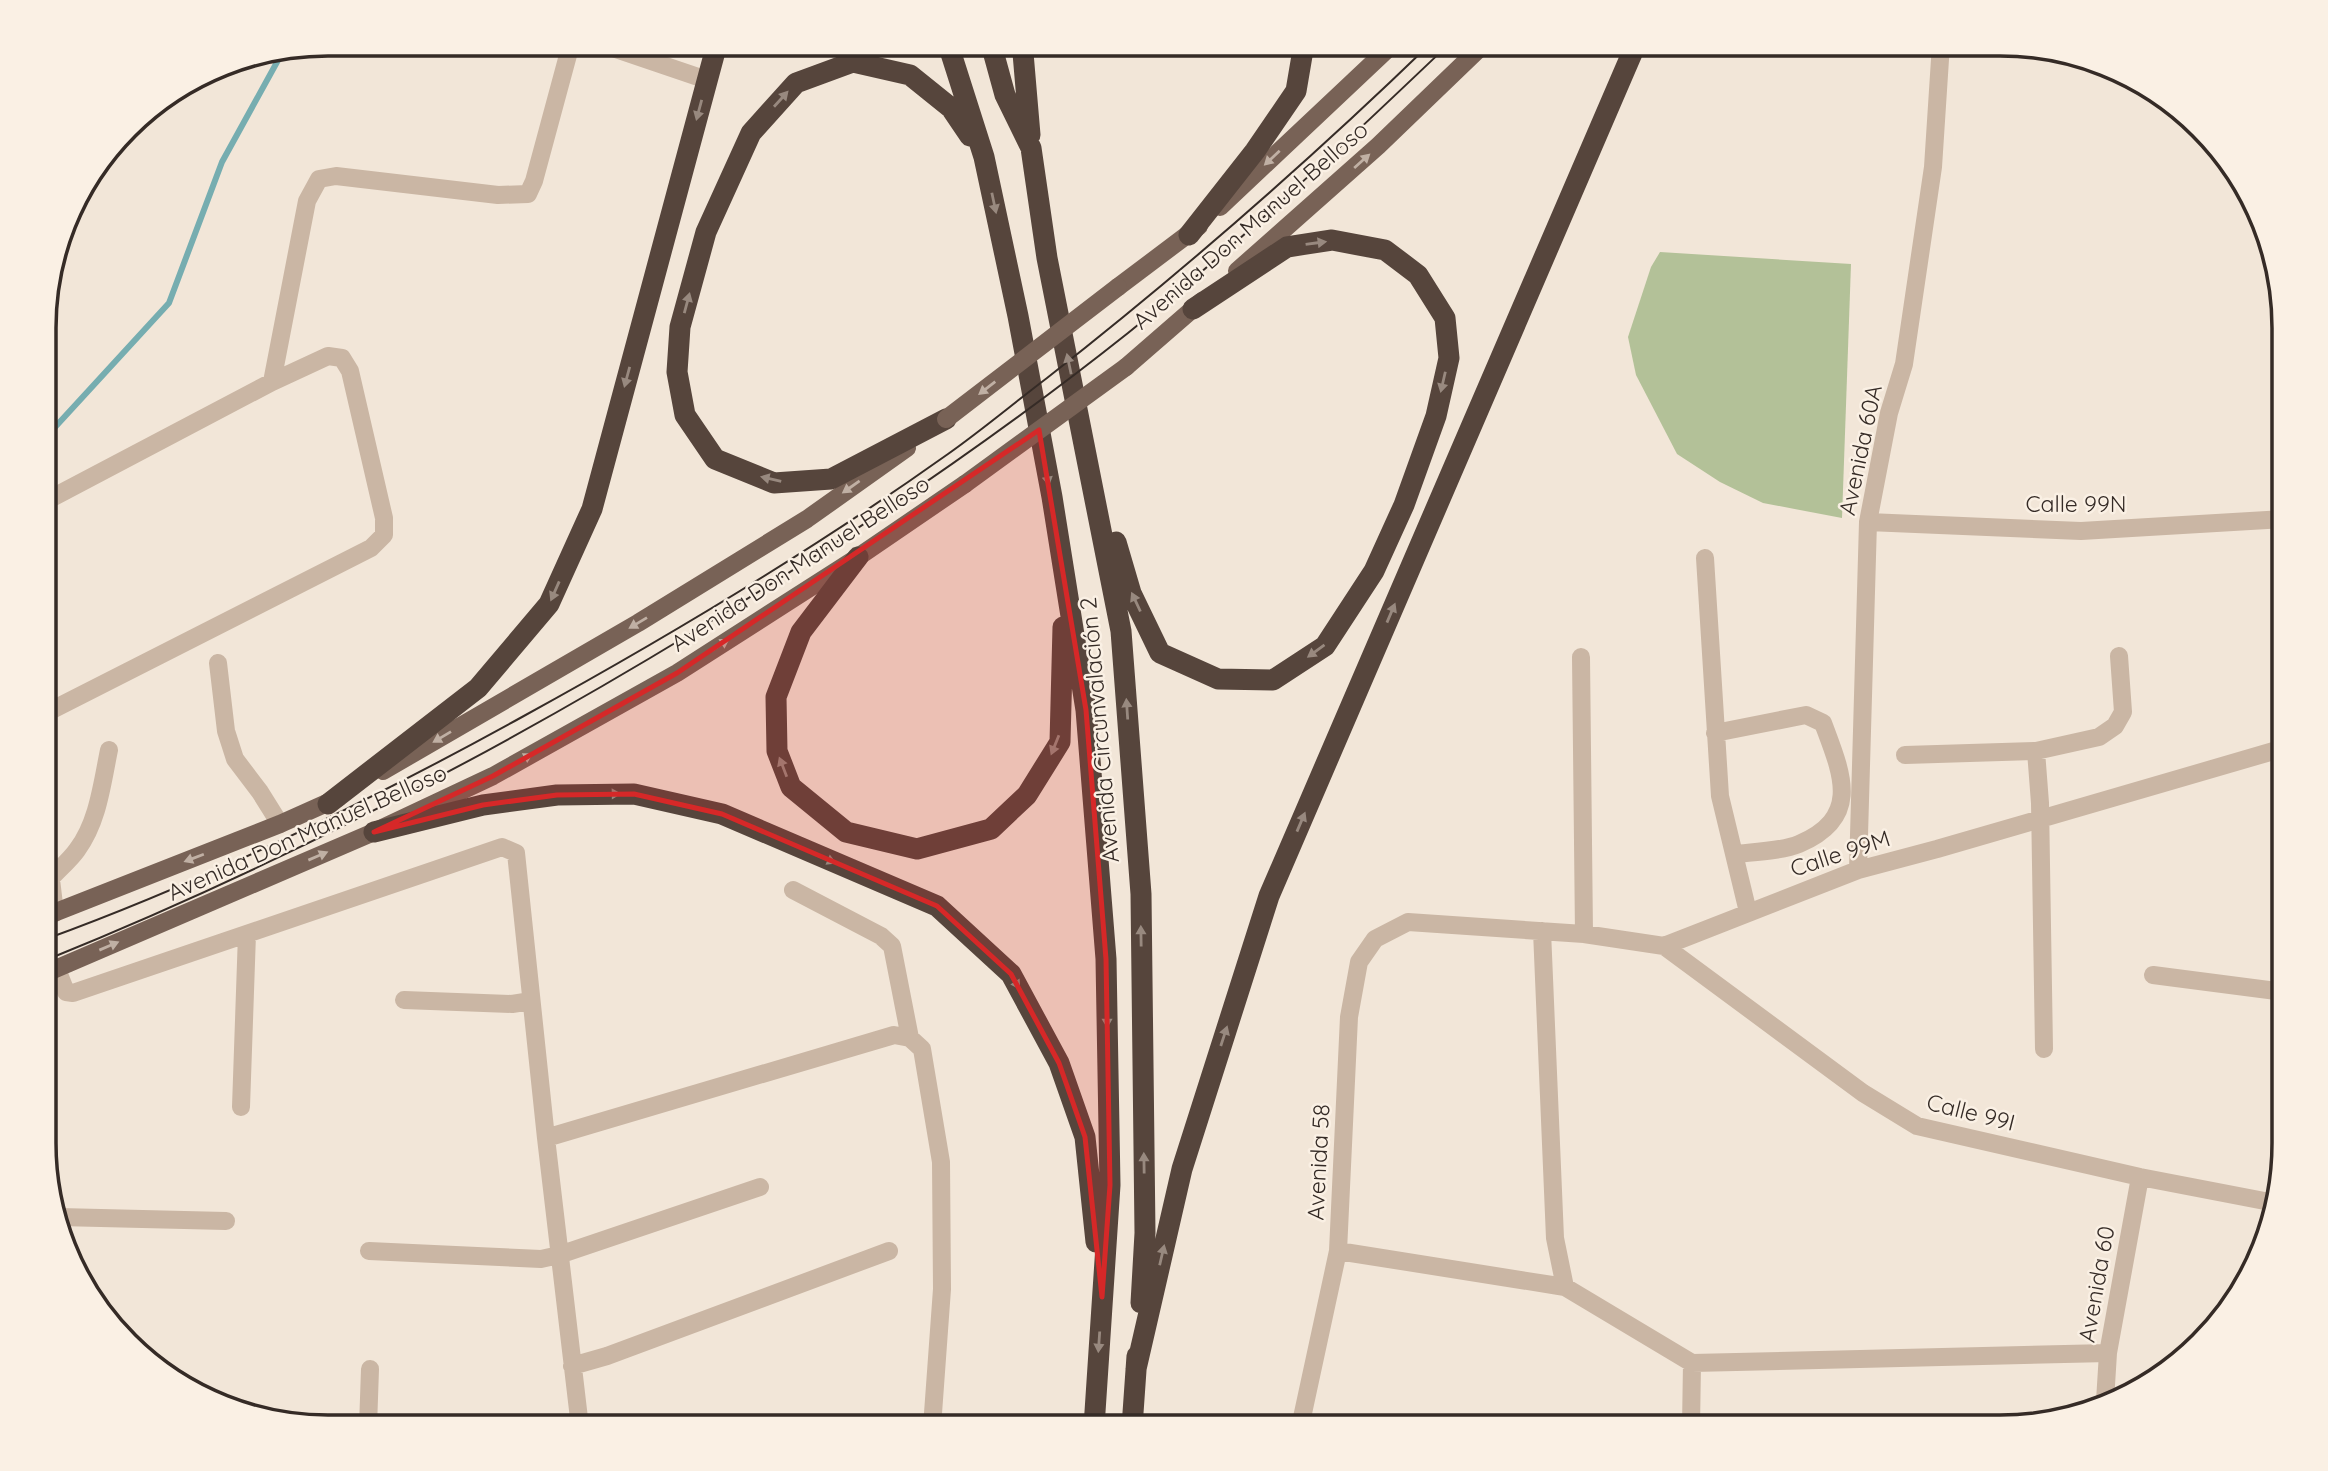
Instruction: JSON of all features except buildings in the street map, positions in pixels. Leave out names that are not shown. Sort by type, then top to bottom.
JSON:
[{"type":"highway","points":[[328,804],[478,688],[549,604],[592,509],[714,56]]},
{"type":"highway","name":"Avenida Circunvalación 2","points":[[952,56],[984,157],[1018,316],[1087,710],[1106,959],[1110,1185],[1095,1415]]},
{"type":"highway","name":"Avenida Circunvalación 2","points":[[994,56],[1005,95],[1031,148],[1047,258],[1121,631],[1141,894],[1145,1233],[1133,1415]]},
{"type":"highway","points":[[1023,56],[1031,148]]},
{"type":"highway","points":[[1189,235],[1255,151],[1296,91],[1302,56]]},
{"type":"highway","points":[[1136,1369],[1182,1170],[1269,896],[1631,56]]},
{"type":"highway","points":[[946,419],[831,479],[774,483],[715,459],[685,415],[677,372],[680,327],[706,232],[751,133],[796,83],[853,62],[910,75],[951,108],[984,157]]},
{"type":"highway","points":[[1082,431],[1131,593],[1160,653],[1218,680],[1273,680],[1325,646],[1374,571],[1404,505],[1436,416],[1449,358],[1445,318],[1418,275],[1385,250],[1332,240],[1287,247],[1193,309]]},
{"type":"highway","points":[[858,557],[801,632],[776,697],[777,751],[791,787],[846,832],[917,849],[991,830],[1027,795],[1060,742],[1065,580]]},
{"type":"highway","points":[[374,832],[483,805],[556,795],[634,794],[722,814],[937,906],[1012,974],[1059,1063],[1085,1137],[1102,1297]]},
{"type":"main road","name":"Avenida Don Manuel Belloso","points":[[56,912],[328,804],[638,623],[796,526],[946,419],[1189,235],[1380,56]]},
{"type":"main road","name":"Avenida Don Manuel Belloso","points":[[56,969],[374,832],[493,776],[677,673],[858,557],[965,484],[1126,367],[1378,146],[1472,56]]},
{"type":"street","points":[[272,382],[307,201],[319,179],[336,176],[498,195],[528,194],[534,181],[568,56]]},
{"type":"street","points":[[636,56],[707,80]]},
{"type":"street","name":"Avenida 60A","points":[[1858,870],[1868,522],[1889,413],[1904,364],[1933,167],[1940,56]]},
{"type":"street","points":[[56,496],[272,382],[328,356],[342,358],[350,371],[384,518],[384,535],[371,548],[56,708]]},
{"type":"street","name":"Calle 99N","points":[[1868,522],[2081,531],[2272,520]]},
{"type":"street","points":[[1705,558],[1720,796],[1748,912]]},
{"type":"street","points":[[1905,755],[2036,751],[2099,737],[2115,726],[2123,712],[2119,656]]},
{"type":"street","points":[[1581,657],[1584,934]]},
{"type":"street","points":[[218,663],[226,731],[235,759],[280,824]]},
{"type":"street","points":[[1714,733],[1806,715],[1824,723],[1839,765],[1842,805],[1831,824],[1797,845],[1735,854]]},
{"type":"street","points":[[56,873],[78,849],[97,810],[109,750]]},
{"type":"street","points":[[2036,751],[2040,819],[2044,1049]]},
{"type":"street","name":"Calle 99M","points":[[1664,946],[1858,870],[2272,751]]},
{"type":"street","points":[[56,977],[66,992],[73,993],[502,848],[516,853],[578,1415]]},
{"type":"street","points":[[793,890],[881,936],[892,946],[910,1038]]},
{"type":"street","name":"Avenida 58","points":[[1303,1415],[1338,1251],[1349,1017],[1359,962],[1375,939],[1408,922],[1542,931]]},
{"type":"street","points":[[1565,1287],[1555,1238],[1542,931],[1584,934],[1664,946]]},
{"type":"street","points":[[241,1107],[247,934]]},
{"type":"street","name":"Calle 99I","points":[[1664,946],[1863,1093],[1917,1126],[2140,1177],[2266,1201]]},
{"type":"street","points":[[2153,975],[2272,990]]},
{"type":"street","points":[[404,1000],[512,1004],[531,1001]]},
{"type":"street","points":[[546,1138],[894,1035],[910,1038],[922,1049],[941,1162],[942,1289],[933,1415]]},
{"type":"street","name":"Avenida 60","points":[[2105,1393],[2108,1353],[2140,1177]]},
{"type":"street","points":[[369,1251],[541,1259],[760,1187]]},
{"type":"street","points":[[66,1217],[226,1221]]},
{"type":"street","points":[[572,1366],[620,1351],[889,1251]]},
{"type":"street","points":[[1338,1251],[1565,1287],[1692,1363],[2108,1353]]},
{"type":"street","points":[[1691,1415],[1692,1363]]},
{"type":"street","points":[[368,1415],[370,1369]]},
{"type":"highlighted area","points":[[1039,430],[1086,710],[1106,959],[1110,1185],[1102,1297],[1085,1137],[1059,1063],[1011,974],[937,906],[722,814],[634,794],[557,795],[483,805],[374,832],[493,776],[677,673]]},
{"type":"green space","points":[[1660,252],[1851,264],[1842,518],[1763,503],[1720,482],[1677,454],[1636,375],[1628,337],[1651,267]]},
{"type":"waterway","points":[[56,426],[169,303],[222,162],[278,60]]},
{"type":"tram line","points":[[56,935],[229,865],[406,779],[631,656],[845,525],[973,436],[1146,298],[1291,174],[1417,56]]},
{"type":"tram line","points":[[56,956],[213,888],[377,809],[617,678],[807,561],[1024,413],[1128,333],[1251,228],[1436,56]]}]
